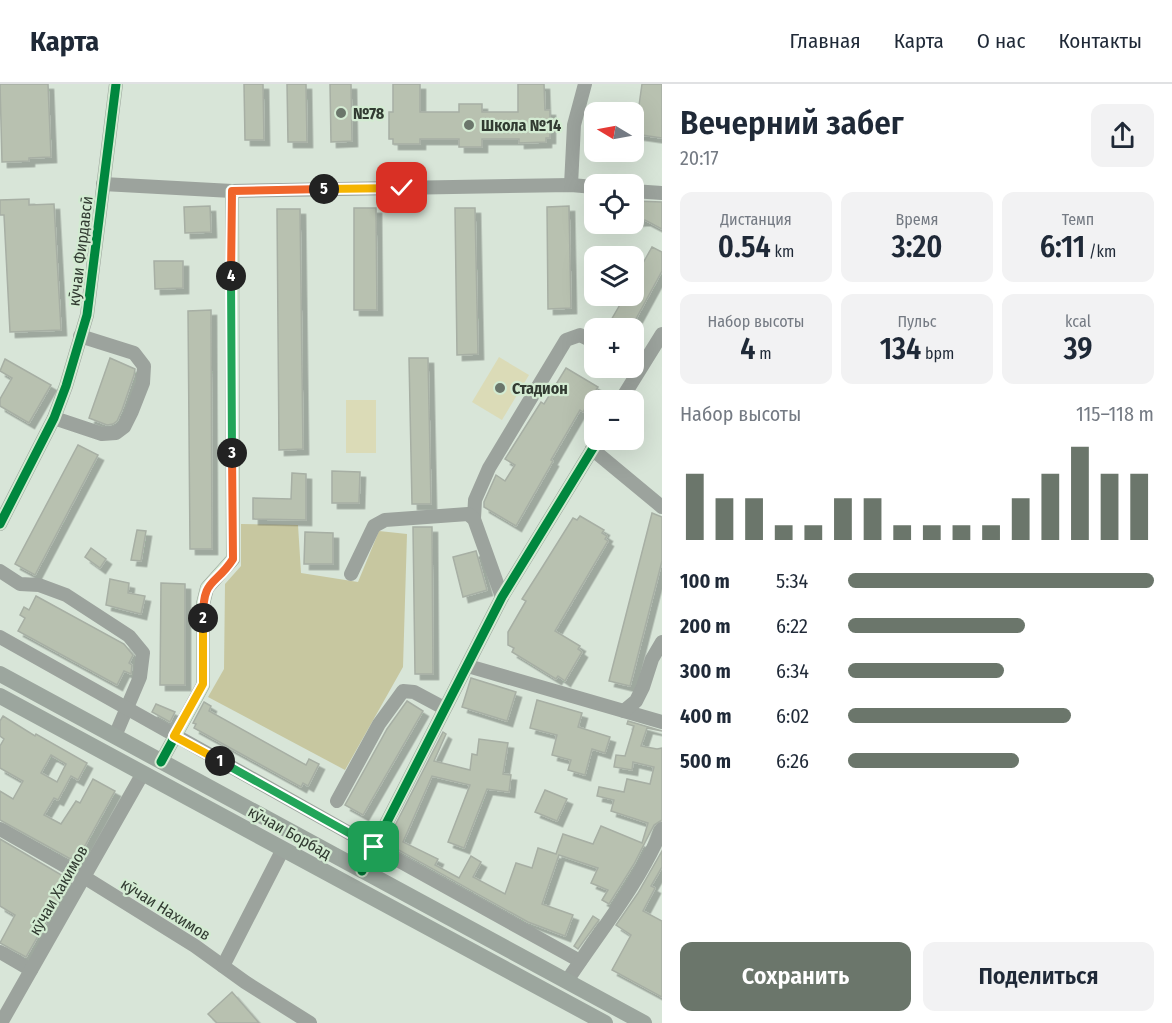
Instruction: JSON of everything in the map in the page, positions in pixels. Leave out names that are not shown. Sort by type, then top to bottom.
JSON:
[{"type":"main road","name":"кӯчаи Борбад","points":[[0,674],[644,1023]]},
{"type":"main road","name":"кӯчаи Борбад","points":[[0,696],[605,1023]]},
{"type":"street","name":"кӯчаи Фирдавсӣ","points":[[0,524],[54,418],[87,315],[116,84]]},
{"type":"street","points":[[571,185],[574,125],[585,84]]},
{"type":"street","points":[[104,184],[232,191],[584,186]]},
{"type":"street","points":[[161,762],[203,684],[203,604],[207,588],[233,559],[232,191]]},
{"type":"street","points":[[644,192],[662,194]]},
{"type":"street","points":[[644,356],[662,334]]},
{"type":"street","points":[[502,597],[474,519],[475,500],[489,468],[566,340],[580,335],[584,337]]},
{"type":"street","points":[[54,418],[102,434],[116,433],[124,427],[143,383],[144,366],[134,353],[80,336]]},
{"type":"street","points":[[362,871],[502,597],[591,450]]},
{"type":"street","points":[[601,450],[662,507]]},
{"type":"street","points":[[351,574],[374,525],[385,520],[468,514],[474,519]]},
{"type":"street","points":[[0,571],[20,584],[39,585],[66,595],[129,636],[142,653],[140,678],[115,736]]},
{"type":"street","points":[[0,637],[580,961]]},
{"type":"street","points":[[624,711],[636,701],[652,659],[662,642]]},
{"type":"street","points":[[468,666],[662,722]]},
{"type":"street","points":[[337,801],[379,724],[403,691],[414,692],[444,708]]},
{"type":"street","name":"кӯчаи Хакимов","points":[[1,1023],[143,773]]},
{"type":"street","name":"кӯчаи Нахимов","points":[[0,829],[84,877],[195,946],[245,982],[310,1023]]},
{"type":"street","points":[[567,981],[611,918],[652,852],[662,829]]},
{"type":"street","points":[[223,966],[283,849]]},
{"type":"street","points":[[0,952],[31,970]]},
{"type":"green space","name":"Стадион","points":[[499,357],[529,375],[502,420],[472,402]]},
{"type":"green space","points":[[346,400],[376,400],[376,453],[346,453]]},
{"type":"green space","points":[[241,524],[298,525],[301,573],[358,582],[379,531],[407,534],[403,667],[345,770],[208,697],[224,669],[225,584],[241,566]]},
{"type":"building","points":[[0,84],[48,84],[51,157],[2,162]]},
{"type":"building","points":[[244,84],[263,84],[264,140],[245,140]]},
{"type":"building","name":"№78","points":[[287,84],[306,84],[307,142],[288,142]]},
{"type":"building","name":"№78","points":[[330,84],[351,84],[352,141],[331,142]]},
{"type":"building","name":"Школа №14","points":[[393,84],[420,84],[420,112],[459,112],[459,104],[482,104],[482,112],[518,112],[518,84],[544,84],[545,110],[550,110],[550,138],[546,138],[546,142],[519,143],[519,139],[482,139],[482,147],[459,147],[459,139],[420,139],[420,144],[393,144],[393,139],[389,139],[389,112],[393,112]]},
{"type":"building","points":[[642,84],[662,84],[662,138],[644,135],[644,102],[639,102]]},
{"type":"building","points":[[29,199],[29,205],[54,204],[61,330],[10,332],[4,215],[0,215],[0,200]]},
{"type":"building","points":[[644,201],[662,202],[662,229],[645,220]]},
{"type":"building","points":[[210,206],[211,232],[185,233],[184,207]]},
{"type":"building","points":[[569,206],[571,308],[548,309],[547,207]]},
{"type":"building","points":[[354,208],[376,208],[377,310],[354,310]]},
{"type":"building","points":[[455,208],[475,208],[478,354],[457,355]]},
{"type":"building","points":[[277,209],[300,209],[303,449],[279,450]]},
{"type":"building","points":[[652,247],[662,252],[662,271],[644,304],[644,261]]},
{"type":"building","points":[[154,261],[183,261],[183,288],[155,289]]},
{"type":"building","points":[[619,306],[643,306],[636,318],[612,318]]},
{"type":"building","points":[[211,310],[212,549],[190,549],[188,311]]},
{"type":"building","points":[[110,358],[135,369],[117,421],[107,425],[89,418]]},
{"type":"building","points":[[409,358],[428,358],[431,504],[412,504]]},
{"type":"building","points":[[5,359],[51,385],[29,423],[0,406],[0,399],[12,378],[0,371]]},
{"type":"building","points":[[566,368],[598,387],[596,390],[584,390],[584,410],[580,410],[516,526],[484,507],[484,502],[496,475],[505,481],[515,465],[505,459],[541,402],[544,404]]},
{"type":"building","points":[[78,445],[98,455],[35,575],[15,564]]},
{"type":"building","points":[[332,471],[360,472],[359,503],[332,503]]},
{"type":"building","points":[[292,473],[306,474],[306,520],[253,519],[253,498],[291,499]]},
{"type":"building","points":[[652,513],[662,517],[662,561],[630,686],[609,681]]},
{"type":"building","points":[[580,516],[604,530],[602,533],[607,536],[605,539],[608,541],[555,631],[580,646],[578,649],[582,652],[565,681],[558,676],[556,679],[512,652],[514,648],[508,645],[508,632],[526,601],[522,599],[573,518],[577,520]]},
{"type":"building","points":[[413,527],[432,527],[433,674],[415,674]]},
{"type":"building","points":[[137,530],[146,531],[141,561],[131,560]]},
{"type":"building","points":[[305,532],[333,533],[333,564],[304,564]]},
{"type":"building","points":[[91,548],[106,559],[100,568],[85,557]]},
{"type":"building","points":[[476,551],[487,590],[463,597],[453,557]]},
{"type":"building","points":[[110,579],[129,583],[128,593],[145,596],[141,614],[106,605]]},
{"type":"building","points":[[161,583],[185,584],[185,685],[160,685]]},
{"type":"building","points":[[36,596],[124,644],[133,655],[129,663],[132,665],[131,674],[124,671],[117,685],[18,631],[25,618],[20,615],[24,607],[29,610]]},
{"type":"building","points":[[471,678],[516,692],[507,721],[462,707]]},
{"type":"building","points":[[537,700],[582,713],[578,727],[610,737],[605,753],[592,749],[585,775],[568,770],[571,760],[552,755],[557,735],[530,728]]},
{"type":"building","points":[[407,701],[423,711],[363,815],[345,805],[387,729]]},
{"type":"building","points":[[204,702],[211,706],[209,711],[306,765],[309,759],[319,764],[308,786],[303,783],[301,787],[194,728],[196,724],[193,723]]},
{"type":"building","points":[[156,704],[175,712],[170,722],[152,712]]},
{"type":"building","points":[[3,716],[35,736],[36,734],[87,763],[78,780],[71,776],[58,800],[54,798],[44,815],[61,824],[76,801],[80,803],[93,779],[115,791],[76,862],[0,820],[0,791],[13,799],[23,781],[0,768],[0,746],[4,739],[0,736],[0,721]],"holes":[[[51,755],[66,764],[57,782],[41,773]]]},
{"type":"building","points":[[628,721],[662,731],[647,728],[641,746],[662,748],[662,820],[654,825],[634,864],[609,904],[602,900],[608,890],[591,883],[598,868],[559,855],[542,904],[573,915],[565,936],[528,922],[386,843],[443,732],[446,734],[434,761],[470,770],[472,754],[477,755],[479,739],[508,743],[503,774],[511,775],[509,792],[487,789],[464,848],[448,842],[470,785],[432,776],[403,842],[438,859],[435,865],[459,878],[471,856],[481,862],[473,877],[505,894],[516,863],[532,868],[538,848],[556,854],[563,834],[593,844],[601,826],[642,843],[648,823],[611,811],[614,800],[597,796],[599,787],[624,792],[627,779],[650,784],[654,767],[633,762],[632,770],[614,767],[616,755],[625,756],[634,726],[627,724]]},
{"type":"building","points":[[545,790],[567,799],[557,821],[535,812]]},
{"type":"building","points":[[0,839],[70,880],[26,957],[0,943],[15,915],[0,906]]},
{"type":"building","points":[[662,851],[662,867],[651,886],[655,888],[643,911],[662,921],[662,997],[612,970],[631,935],[616,925]]},
{"type":"building","points":[[593,916],[599,920],[578,949],[574,946]]},
{"type":"building","points":[[232,992],[259,1023],[217,1023],[208,1014]]},
{"type":"cycle path","points":[[0,524],[54,418],[87,315],[116,84]]},
{"type":"cycle path","points":[[161,762],[203,685],[203,604],[207,588],[233,559],[232,191]]},
{"type":"cycle path","points":[[362,871],[502,597],[592,450]]},
{"type":"place","name":"№78","points":[[341,113]]},
{"type":"place","name":"Школа №14","points":[[469,125]]},
{"type":"place","name":"Стадион","points":[[500,388]]},
{"type":"route","points":[[374,847],[174,736],[203,684],[203,604],[207,588],[233,559],[232,191],[402,188]]}]
